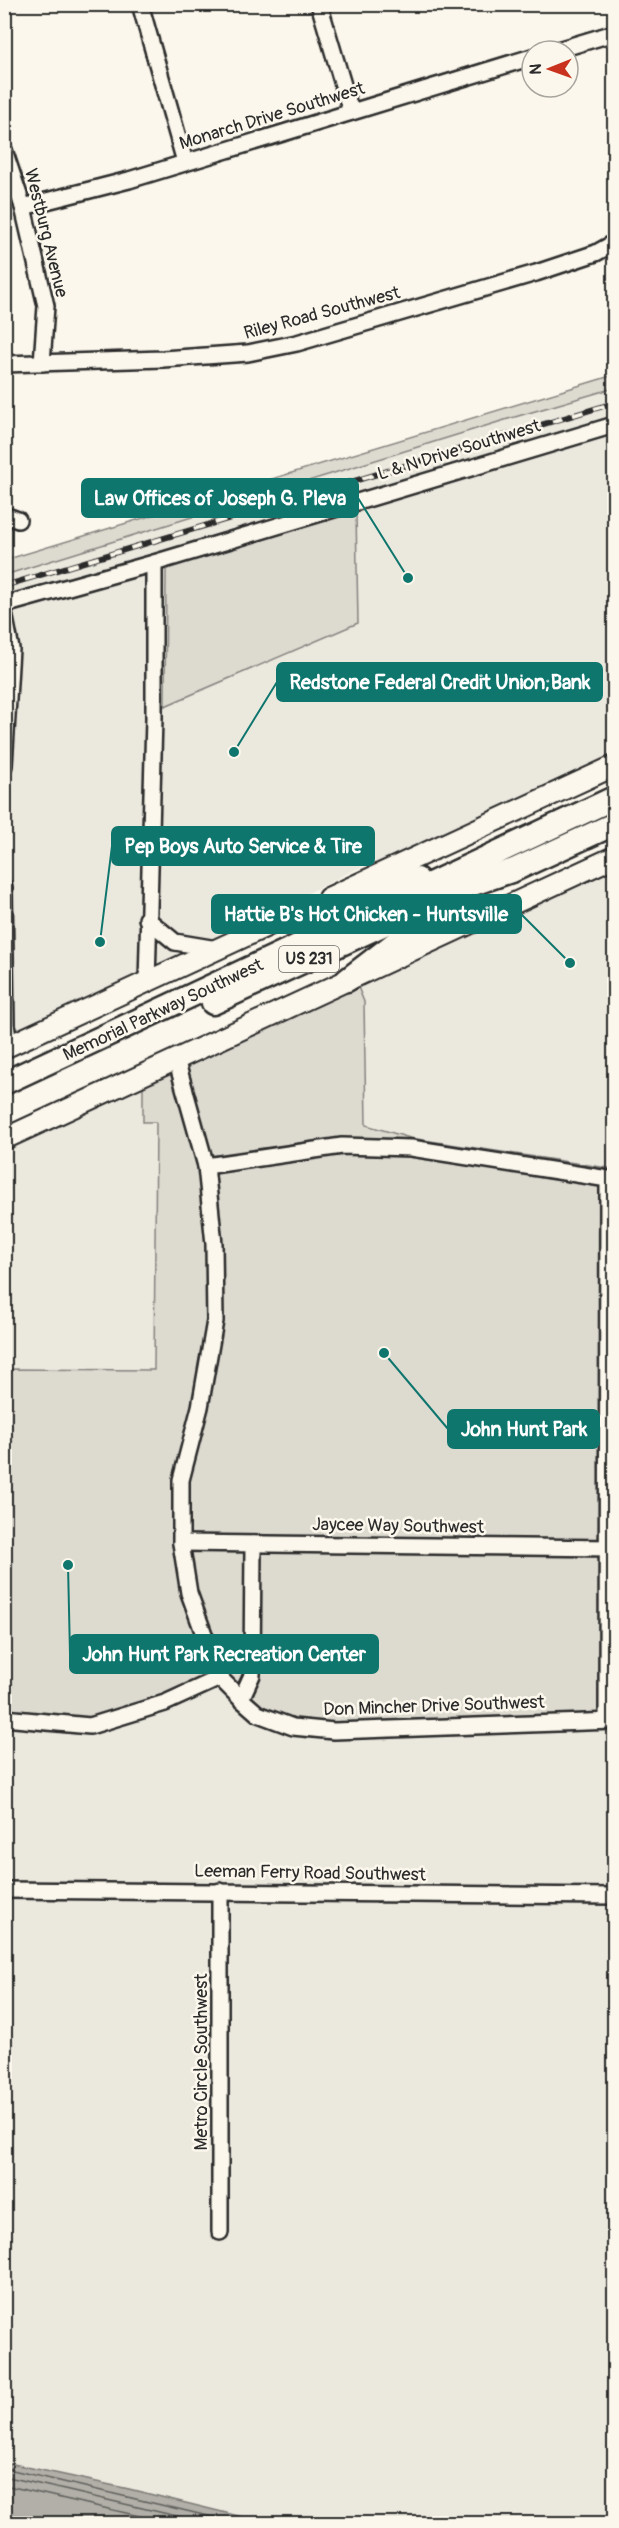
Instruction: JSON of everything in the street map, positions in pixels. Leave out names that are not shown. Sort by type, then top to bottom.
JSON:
[{"type":"highway","name":"Memorial Parkway Southwest","points":[[4,1083],[615,798]]},
{"type":"highway","name":"Memorial Parkway Southwest","points":[[4,1099],[447,895],[514,870],[615,824]]},
{"type":"highway","points":[[347,980],[416,927],[514,870]]},
{"type":"highway","points":[[281,920],[416,879],[457,872]]},
{"type":"main road","points":[[7,1047],[615,766]]},
{"type":"main road","points":[[4,1139],[615,857]]},
{"type":"street","points":[[140,4],[185,162]]},
{"type":"street","points":[[319,4],[351,112]]},
{"type":"street","points":[[580,43],[615,33]]},
{"type":"street","name":"Monarch Drive Southwest","points":[[23,207],[185,162],[520,61]]},
{"type":"street","name":"Westburg Avenue","points":[[4,150],[23,207],[46,306],[42,363]]},
{"type":"street","name":"Riley Road Southwest","points":[[4,364],[163,359],[258,351],[297,343],[536,273],[610,246]]},
{"type":"street","name":"L & N Drive Southwest","points":[[4,605],[615,425]]},
{"type":"street","points":[[147,983],[154,718],[154,562]]},
{"type":"street","points":[[4,613],[11,649],[4,766]]},
{"type":"street","points":[[4,887],[7,1047]]},
{"type":"street","points":[[147,919],[175,942],[217,949]]},
{"type":"street","name":"Don Mincher Drive Southwest","points":[[176,1059],[206,1166],[214,1245],[215,1321],[200,1407],[181,1480],[181,1543],[189,1593],[220,1678],[258,1714],[293,1727],[333,1731],[611,1720]]},
{"type":"street","points":[[206,1166],[342,1146],[411,1148],[611,1179],[611,1720]]},
{"type":"street","name":"Jaycee Way Southwest","points":[[181,1543],[610,1548]]},
{"type":"street","points":[[241,1699],[252,1675],[253,1544]]},
{"type":"street","points":[[4,1718],[90,1726],[165,1703],[220,1678]]},
{"type":"street","name":"Leeman Ferry Road Southwest","points":[[4,1890],[615,1896]]},
{"type":"street","name":"Metro Circle Southwest","points":[[220,1892],[220,2232]]},
{"type":"shaded area","points":[[614,375],[614,388],[5,575],[5,560]]},
{"type":"shaded area","points":[[614,388],[614,756],[452,835],[354,870],[161,967],[5,1037],[5,575]],"holes":[[[355,512],[358,623],[165,705]]]},
{"type":"shaded area","points":[[356,512],[358,623],[165,706],[166,568]]},
{"type":"shaded area","points":[[614,869],[614,1169],[410,1138],[366,1125],[364,1002],[358,987]]},
{"type":"shaded area","points":[[354,977],[364,1002],[366,1125],[410,1138],[614,1169],[614,1721],[334,1731],[258,1714],[220,1678],[90,1726],[5,1718],[4,1369],[154,1370],[156,1122],[143,1122],[143,1075]]},
{"type":"shaded area","points":[[143,1087],[143,1121],[156,1122],[154,1370],[5,1369],[4,1151]]},
{"type":"shaded area","points":[[220,1678],[614,1721],[614,2523],[267,2523],[129,2489],[5,2462],[4,1718]]},
{"type":"water","points":[[4,2462],[129,2489],[267,2523],[20,2523],[5,2519]]},
{"type":"railway","points":[[4,586],[614,403]]},
{"type":"place","name":"Law Offices of Joseph G. Pleva","points":[[408,578]]},
{"type":"place","name":"Redstone Federal Credit Union;Bank","points":[[234,752]]},
{"type":"place","name":"Pep Boys Auto Service & Tire","points":[[100,942]]},
{"type":"place","name":"Hattie B's Hot Chicken - Huntsville","points":[[570,963]]},
{"type":"place","name":"John Hunt Park","points":[[384,1353]]},
{"type":"place","name":"John Hunt Park Recreation Center","points":[[68,1565]]}]
